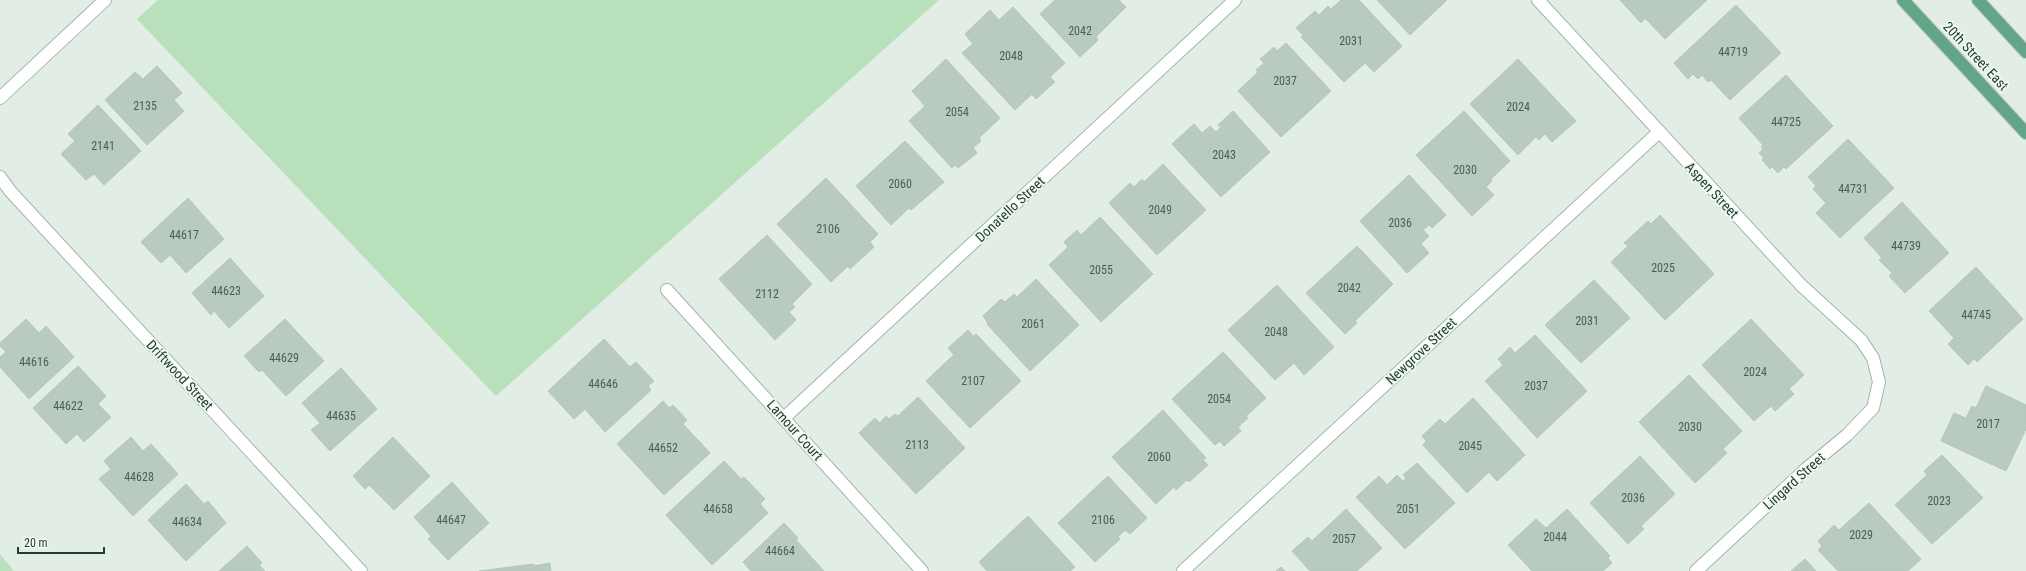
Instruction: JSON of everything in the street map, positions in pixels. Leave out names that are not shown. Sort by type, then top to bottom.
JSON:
[{"type":"main road","name":"20th Street East","points":[[1903,0],[2026,132]]},
{"type":"main road","points":[[1978,0],[2026,52]]},
{"type":"street","points":[[0,98],[105,0]]},
{"type":"street","name":"Donatello Street","points":[[784,418],[1235,0]]},
{"type":"street","name":"Aspen Street","points":[[1538,0],[1801,285],[1861,340],[1873,358],[1880,382]]},
{"type":"street","name":"Newgrove Street","points":[[1183,571],[1659,132]]},
{"type":"street","name":"Driftwood Street","points":[[0,177],[16,198],[361,571]]},
{"type":"street","name":"Lamour Court","points":[[667,290],[922,571]]},
{"type":"street","name":"Lingard Street","points":[[1696,571],[1806,469],[1847,435],[1873,408],[1880,382]]},
{"type":"green space","points":[[158,0],[939,0],[496,396],[137,19]]},
{"type":"green space","points":[[0,554],[14,571],[0,571]]},
{"type":"building","points":[[1055,0],[1119,0],[1126,7],[1096,37],[1098,40],[1080,57],[1040,14]]},
{"type":"building","points":[[1341,0],[1359,0],[1402,46],[1374,72],[1365,63],[1344,82],[1301,37],[1303,35],[1296,28],[1315,11],[1319,15],[1328,6],[1331,9]]},
{"type":"building","points":[[1377,0],[1447,0],[1410,35]]},
{"type":"building","points":[[1620,0],[1707,0],[1665,39],[1645,18],[1641,23]]},
{"type":"building","points":[[1736,5],[1781,53],[1730,100],[1711,80],[1708,82],[1702,75],[1698,79],[1693,74],[1688,79],[1674,63]]},
{"type":"building","points":[[1013,7],[1065,63],[1050,77],[1055,82],[1036,99],[1032,94],[1015,110],[962,53],[973,44],[965,34],[990,10],[999,20]]},
{"type":"building","points":[[1286,43],[1331,91],[1281,137],[1238,91],[1258,72],[1256,70],[1264,63],[1260,59],[1274,47],[1277,51]]},
{"type":"building","points":[[946,59],[1000,118],[979,138],[981,141],[973,148],[977,153],[958,168],[955,165],[952,168],[909,121],[925,106],[912,91]]},
{"type":"building","points":[[1518,59],[1576,121],[1552,142],[1545,134],[1539,140],[1536,137],[1518,155],[1470,104]]},
{"type":"building","points":[[157,66],[182,93],[174,100],[184,111],[147,145],[105,100],[135,72],[143,79]]},
{"type":"building","points":[[1786,75],[1833,126],[1786,169],[1784,167],[1778,173],[1772,167],[1770,169],[1762,160],[1764,158],[1759,153],[1763,149],[1761,147],[1763,145],[1739,118]]},
{"type":"building","points":[[98,105],[141,151],[104,185],[94,174],[86,180],[61,154],[75,141],[68,134]]},
{"type":"building","points":[[1233,111],[1270,152],[1221,197],[1172,144],[1194,124],[1202,133],[1210,126],[1216,132],[1221,127],[1218,125]]},
{"type":"building","points":[[1464,111],[1510,161],[1491,179],[1492,181],[1486,187],[1494,195],[1472,216],[1416,155]]},
{"type":"building","points":[[1848,139],[1894,188],[1840,238],[1816,213],[1826,203],[1813,189],[1816,186],[1808,177]]},
{"type":"building","points":[[905,141],[944,182],[911,210],[909,208],[891,225],[856,186]]},
{"type":"building","points":[[1163,164],[1206,210],[1157,255],[1109,203],[1130,183],[1134,187],[1142,179],[1144,182]]},
{"type":"building","points":[[1409,175],[1446,215],[1432,228],[1429,225],[1423,230],[1429,236],[1421,244],[1429,253],[1407,273],[1360,221]]},
{"type":"building","points":[[826,178],[878,234],[870,242],[874,247],[850,269],[848,266],[831,282],[777,224]]},
{"type":"building","points":[[188,198],[224,239],[186,273],[170,255],[161,263],[141,242]]},
{"type":"building","points":[[1902,202],[1949,253],[1905,293],[1889,276],[1892,273],[1879,260],[1882,258],[1864,238]]},
{"type":"building","points":[[1660,215],[1714,274],[1665,320],[1611,262],[1628,246],[1624,243],[1648,221],[1651,224]]},
{"type":"building","points":[[1100,217],[1153,274],[1101,322],[1049,265],[1068,247],[1064,242],[1077,230],[1081,235]]},
{"type":"building","points":[[767,235],[812,284],[792,304],[795,307],[789,312],[796,320],[775,340],[719,279]]},
{"type":"building","points":[[1357,246],[1393,284],[1355,321],[1357,323],[1345,334],[1306,293]]},
{"type":"building","points":[[230,258],[264,296],[229,328],[214,311],[211,315],[192,293]]},
{"type":"building","points":[[1976,267],[2023,319],[1977,362],[1974,359],[1968,365],[1948,344],[1954,338],[1929,311]]},
{"type":"building","points":[[1036,279],[1079,325],[1030,371],[987,324],[988,323],[983,316],[1001,299],[1005,302],[1014,294],[1017,297]]},
{"type":"building","points":[[1594,280],[1630,318],[1581,363],[1545,325]]},
{"type":"building","points":[[1277,285],[1334,347],[1304,375],[1294,363],[1275,380],[1228,330]]},
{"type":"building","points":[[26,319],[39,333],[46,326],[74,357],[29,399],[0,367],[0,357],[6,352],[0,346],[0,343]]},
{"type":"building","points":[[285,319],[324,361],[286,396],[262,370],[259,372],[244,356]]},
{"type":"building","points":[[1751,319],[1804,375],[1789,389],[1794,394],[1775,411],[1771,406],[1754,421],[1702,365]]},
{"type":"building","points":[[968,330],[973,336],[954,355],[948,348]]},
{"type":"building","points":[[976,334],[1021,381],[970,428],[926,381]]},
{"type":"building","points":[[1535,335],[1587,391],[1537,438],[1485,381],[1503,365],[1498,359],[1510,347],[1515,353]]},
{"type":"building","points":[[604,339],[630,367],[636,362],[654,381],[648,386],[651,390],[605,432],[585,409],[574,419],[548,391]]},
{"type":"building","points":[[1223,352],[1266,398],[1246,416],[1248,418],[1238,427],[1241,431],[1224,446],[1220,441],[1215,445],[1172,399]]},
{"type":"building","points":[[78,366],[106,396],[98,404],[111,417],[84,442],[77,434],[66,444],[33,408]]},
{"type":"building","points":[[341,368],[377,409],[330,451],[311,430],[320,423],[302,403]]},
{"type":"building","points":[[1689,375],[1742,431],[1723,449],[1727,453],[1695,483],[1639,422]]},
{"type":"building","points":[[1986,386],[2026,405],[2026,429],[2006,471],[1941,441],[1954,413],[1966,418],[1972,406],[1976,408]]},
{"type":"building","points":[[918,397],[965,448],[916,494],[859,433],[875,418],[880,423],[886,416],[889,419],[895,414],[898,416]]},
{"type":"building","points":[[1473,398],[1525,455],[1497,481],[1489,472],[1467,493],[1423,445],[1426,441],[1422,436],[1440,419],[1445,424]]},
{"type":"building","points":[[663,401],[669,408],[673,405],[687,420],[683,424],[710,453],[664,495],[617,444]]},
{"type":"building","points":[[1163,410],[1206,458],[1203,460],[1208,465],[1189,482],[1187,480],[1176,490],[1174,487],[1156,504],[1112,457]]},
{"type":"building","points":[[131,437],[143,451],[151,444],[178,474],[133,516],[99,479],[111,469],[104,461]]},
{"type":"building","points":[[393,437],[430,476],[394,510],[369,485],[365,489],[353,476]]},
{"type":"building","points":[[1942,455],[1983,498],[1932,544],[1895,505],[1927,475],[1924,471]]},
{"type":"building","points":[[1640,456],[1675,494],[1641,526],[1644,529],[1628,544],[1590,503]]},
{"type":"building","points":[[724,461],[741,479],[744,477],[765,499],[760,504],[768,513],[712,565],[666,515]]},
{"type":"building","points":[[1417,463],[1455,503],[1405,549],[1356,497],[1379,476],[1387,485],[1397,475],[1403,481],[1406,478],[1403,475]]},
{"type":"building","points":[[1108,476],[1147,518],[1130,534],[1125,530],[1118,537],[1120,539],[1095,562],[1058,523]]},
{"type":"building","points":[[452,482],[489,523],[448,560],[428,539],[431,536],[414,517]]},
{"type":"building","points":[[186,484],[204,504],[208,501],[226,523],[186,561],[148,520]]},
{"type":"building","points":[[1869,503],[1921,559],[1908,571],[1838,571],[1818,550],[1822,546],[1818,541],[1834,525],[1839,530]]},
{"type":"building","points":[[1346,509],[1382,548],[1357,571],[1310,571],[1292,551],[1308,537],[1312,541]]},
{"type":"building","points":[[1567,509],[1610,556],[1608,558],[1612,563],[1603,571],[1532,571],[1508,545],[1536,519],[1546,528]]},
{"type":"building","points":[[1028,516],[1075,567],[1070,571],[987,571],[979,562]]},
{"type":"building","points":[[784,523],[798,538],[796,540],[824,571],[751,571],[743,562]]},
{"type":"building","points":[[247,546],[262,563],[259,565],[265,571],[219,571]]},
{"type":"building","points":[[1805,559],[1816,571],[1791,571]]},
{"type":"building","points":[[550,563],[551,571],[479,571],[534,564],[534,566]]},
{"type":"building","points":[[1281,567],[1285,571],[1276,571]]}]
